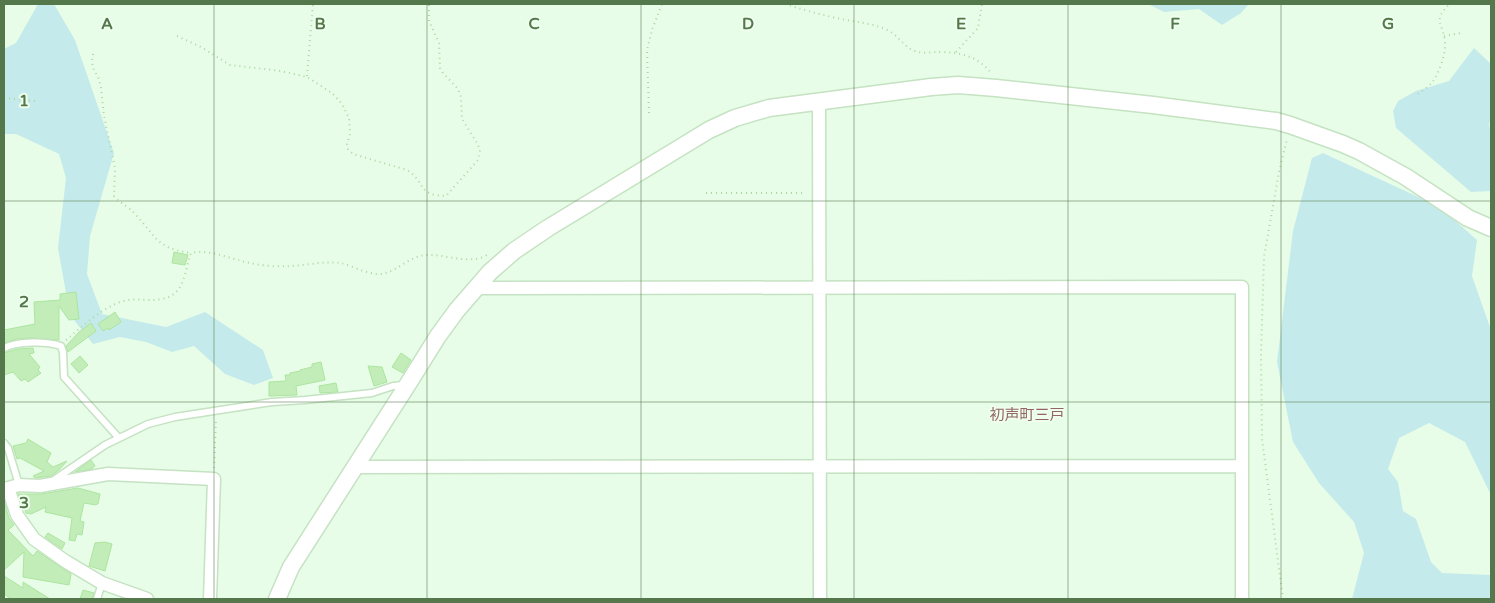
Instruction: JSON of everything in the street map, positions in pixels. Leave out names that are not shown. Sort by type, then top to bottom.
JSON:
[{"type":"street","points":[[277,599],[291,567],[438,336],[475,288],[490,272],[514,251],[548,228],[709,130],[735,118],[769,108],[819,100],[958,85],[1153,105],[1276,122],[1290,125],[1359,151],[1406,177],[1468,218],[1491,228]]},
{"type":"street","points":[[819,100],[820,599]]},
{"type":"street","points":[[475,288],[1242,286],[1242,599]]},
{"type":"street","points":[[354,467],[1242,466]]},
{"type":"street","points":[[147,599],[102,582],[64,561],[34,539],[17,515],[10,487],[40,486],[108,474],[214,478],[210,599]]},
{"type":"lane","points":[[4,348],[22,343],[55,344],[60,346],[63,352],[64,377],[118,437]]},
{"type":"lane","points":[[51,483],[104,445],[148,424],[216,410],[272,402],[372,393],[393,386],[408,384]]},
{"type":"lane","points":[[4,443],[8,448],[10,487]]},
{"type":"lane","points":[[97,599],[102,582]]},
{"type":"path","points":[[307,77],[313,4]]},
{"type":"path","points":[[176,36],[201,47],[230,64],[281,71],[307,77],[332,93],[342,104],[349,118],[350,134],[347,144],[348,149],[353,154],[407,170],[415,175],[428,194],[446,196],[478,160],[480,150],[462,119],[461,97],[458,89],[440,68],[439,43],[429,21],[429,4]]},
{"type":"path","points":[[649,112],[648,50],[652,30],[662,4]]},
{"type":"path","points":[[786,4],[887,29],[895,34],[911,50],[919,52],[956,52],[977,60],[993,74],[996,88]]},
{"type":"path","points":[[956,52],[978,28],[982,4]]},
{"type":"path","points":[[1418,94],[1434,80],[1444,54],[1445,44],[1440,18],[1442,12],[1450,4]]},
{"type":"path","points":[[1444,36],[1461,33]]},
{"type":"path","points":[[94,54],[93,68],[101,88],[104,116],[115,168],[114,196],[131,210],[154,238],[165,246],[177,251],[191,253],[200,251],[211,252],[264,265],[290,266],[329,262],[380,274],[418,256],[429,255],[455,259],[477,259],[492,252]]},
{"type":"path","points":[[4,98],[36,101]]},
{"type":"path","points":[[1283,599],[1262,439],[1261,353],[1264,257],[1279,172],[1290,125]]},
{"type":"path","points":[[706,193],[819,193]]},
{"type":"path","points":[[60,346],[90,320],[122,301],[134,299],[163,300],[171,296],[178,291],[191,253]]},
{"type":"path","points":[[214,478],[216,410]]},
{"type":"shaded area","points":[[38,4],[54,4],[75,40],[114,153],[90,236],[87,274],[102,314],[166,327],[205,312],[263,350],[273,378],[254,385],[225,374],[194,346],[172,352],[146,342],[120,337],[93,344],[70,315],[58,248],[66,178],[59,154],[16,134],[4,134],[4,49],[16,43]]},
{"type":"shaded area","points":[[1148,4],[1249,4],[1241,13],[1222,25],[1199,9],[1164,12]]},
{"type":"shaded area","points":[[1474,48],[1491,64],[1491,120],[1489,124],[1491,134],[1491,191],[1471,192],[1396,128],[1393,111],[1398,101],[1416,91],[1449,81]]},
{"type":"shaded area","points":[[1323,153],[1440,207],[1477,240],[1472,276],[1491,330],[1491,495],[1465,442],[1429,423],[1399,438],[1388,469],[1398,482],[1403,511],[1416,519],[1431,562],[1442,573],[1491,575],[1491,599],[1352,599],[1364,553],[1354,522],[1319,483],[1293,442],[1277,362],[1293,231],[1312,158]]},
{"type":"building","points":[[174,252],[188,255],[185,265],[172,263]]},
{"type":"building","points":[[76,292],[79,319],[69,320],[59,306],[59,340],[32,338],[16,339],[4,343],[4,330],[35,324],[34,302],[60,300],[60,294]]},
{"type":"building","points":[[115,312],[121,322],[109,330],[108,328],[103,331],[98,324]]},
{"type":"building","points":[[91,323],[96,331],[68,352],[66,346],[79,332]]},
{"type":"building","points":[[33,348],[34,353],[29,354],[40,367],[38,370],[41,373],[28,382],[25,379],[21,381],[13,372],[4,375],[4,353],[18,349]]},
{"type":"building","points":[[401,353],[411,360],[403,373],[392,367]]},
{"type":"building","points":[[80,356],[88,365],[79,373],[71,364]]},
{"type":"building","points":[[321,362],[325,380],[296,386],[297,395],[269,396],[269,382],[286,381],[285,375],[290,375],[290,373],[312,367],[312,364]]},
{"type":"building","points":[[368,366],[382,367],[387,382],[374,386]]},
{"type":"building","points":[[336,383],[338,392],[320,393],[319,386]]},
{"type":"building","points":[[28,439],[51,453],[47,462],[53,467],[67,461],[51,476],[35,478],[33,476],[44,471],[20,458],[17,459],[13,446],[26,443]]},
{"type":"building","points":[[91,460],[95,466],[92,469],[75,472]]},
{"type":"building","points":[[78,488],[100,494],[98,504],[84,503],[80,521],[84,522],[82,535],[77,534],[75,541],[69,540],[72,518],[45,512],[46,507],[31,514],[26,513],[18,494],[41,494]]},
{"type":"building","points":[[4,501],[9,518],[14,525],[8,530],[33,556],[37,551],[71,574],[69,585],[23,577],[24,552],[4,570]]},
{"type":"building","points":[[48,533],[65,543],[62,549],[45,537]]},
{"type":"building","points":[[105,542],[112,544],[105,571],[89,566],[95,543]]},
{"type":"building","points":[[4,576],[23,588],[23,582],[50,599],[11,599],[4,594]]},
{"type":"building","points":[[83,590],[94,593],[92,599],[80,599]]},
{"type":"district","name":"初声町三戸","points":[[1027,415]]}]
